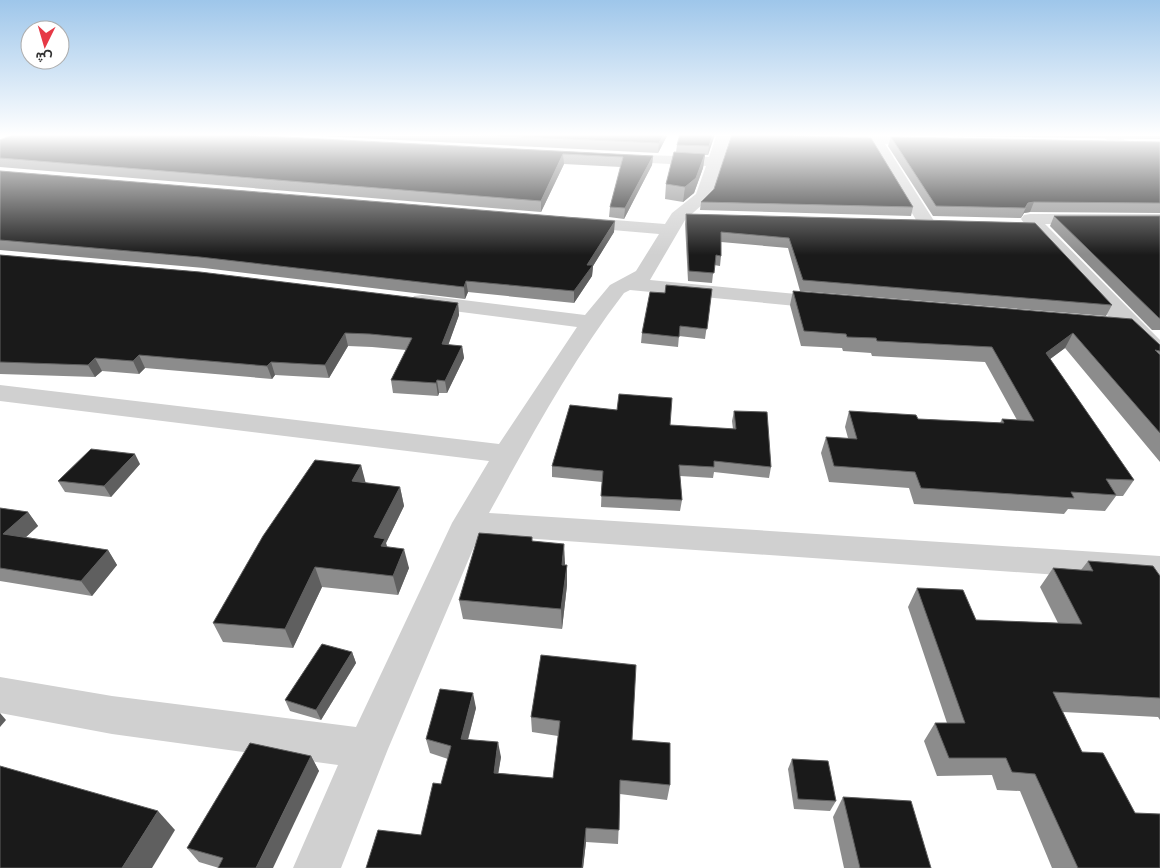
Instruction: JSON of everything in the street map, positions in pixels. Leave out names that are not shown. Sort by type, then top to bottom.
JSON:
[{"type":"street","points":[[318,868],[367,749],[468,523],[507,454],[591,322],[614,292],[644,275],[704,196],[710,175]]},
{"type":"street","points":[[896,175],[927,224]]},
{"type":"street","points":[[1157,348],[1026,226],[1030,218],[1160,219]]},
{"type":"street","points":[[556,220],[686,222]]},
{"type":"street","points":[[907,224],[946,224]]},
{"type":"street","points":[[627,284],[847,304]]},
{"type":"street","points":[[404,299],[591,322]]},
{"type":"street","points":[[1103,324],[1132,326]]},
{"type":"street","points":[[0,393],[507,454]]},
{"type":"street","points":[[468,523],[1160,569]]},
{"type":"street","points":[[0,695],[112,715],[367,749]]},
{"type":"building","points":[[0,175],[43,175],[615,221],[587,265],[593,265],[574,291],[466,281],[464,287],[200,257],[0,240]]},
{"type":"building","points":[[208,175],[553,175],[541,201]]},
{"type":"building","points":[[618,175],[643,175],[625,208],[610,207]]},
{"type":"building","points":[[668,175],[697,175],[696,178],[685,187],[666,184]]},
{"type":"building","points":[[719,175],[893,175],[913,207],[701,202],[714,189]]},
{"type":"building","points":[[915,175],[1160,175],[1160,203],[1034,202],[1028,203],[1025,208],[936,206]]},
{"type":"building","points":[[686,214],[1035,223],[1112,305],[803,280],[789,238],[721,232],[721,256],[716,255],[714,273],[689,271]]},
{"type":"building","points":[[1054,216],[1160,216],[1160,318],[1159,318]]},
{"type":"building","points":[[0,255],[200,272],[458,303],[442,344],[462,346],[445,381],[437,380],[436,383],[391,380],[412,338],[370,334],[345,333],[325,365],[271,362],[267,366],[139,355],[133,361],[95,358],[88,365],[0,362]]},
{"type":"building","points":[[666,285],[712,289],[707,329],[680,326],[679,337],[642,333],[650,292],[665,293]]},
{"type":"building","points":[[793,291],[1132,319],[1160,345],[1160,351],[1155,350],[1160,355],[1160,433],[1073,333],[1046,353],[1134,480],[1106,479],[1116,495],[1071,492],[1074,498],[921,488],[915,472],[834,466],[826,437],[857,439],[849,411],[916,415],[918,419],[1004,423],[1002,419],[1034,421],[992,347],[877,341],[876,338],[847,337],[846,334],[804,331]]},
{"type":"building","points":[[619,394],[672,398],[670,425],[736,429],[734,411],[767,412],[771,467],[714,461],[714,467],[679,465],[682,500],[601,496],[603,471],[552,466],[570,405],[617,410]]},
{"type":"building","points":[[91,449],[135,454],[104,486],[58,481]]},
{"type":"building","points":[[315,460],[361,465],[352,481],[400,487],[374,537],[385,539],[381,546],[404,549],[393,576],[315,567],[285,629],[213,623],[263,536]]},
{"type":"building","points":[[0,508],[28,512],[3,534],[108,550],[81,581],[0,568]]},
{"type":"building","points":[[479,533],[532,537],[532,541],[564,544],[562,565],[567,565],[561,609],[459,600]]},
{"type":"building","points":[[1088,561],[1153,566],[1160,576],[1160,698],[1053,692],[1082,752],[1103,753],[1135,813],[1160,814],[1160,868],[1078,868],[1035,774],[1012,772],[1006,758],[949,758],[935,723],[965,723],[917,588],[963,590],[976,620],[1082,624],[1053,568],[1093,571]]},
{"type":"building","points":[[322,644],[352,652],[316,710],[285,700]]},
{"type":"building","points":[[541,655],[636,665],[632,740],[670,743],[670,785],[620,780],[619,830],[586,828],[582,868],[366,868],[378,830],[421,835],[433,783],[441,784],[451,746],[426,739],[440,689],[473,693],[461,739],[498,742],[494,773],[553,778],[560,721],[531,717]]},
{"type":"building","points":[[250,743],[311,756],[256,868],[218,868],[223,858],[187,848]]},
{"type":"building","points":[[792,759],[828,761],[836,801],[798,799]]},
{"type":"building","points":[[0,766],[158,811],[122,868],[0,868]]},
{"type":"building","points":[[843,797],[911,801],[931,868],[860,868]]}]
